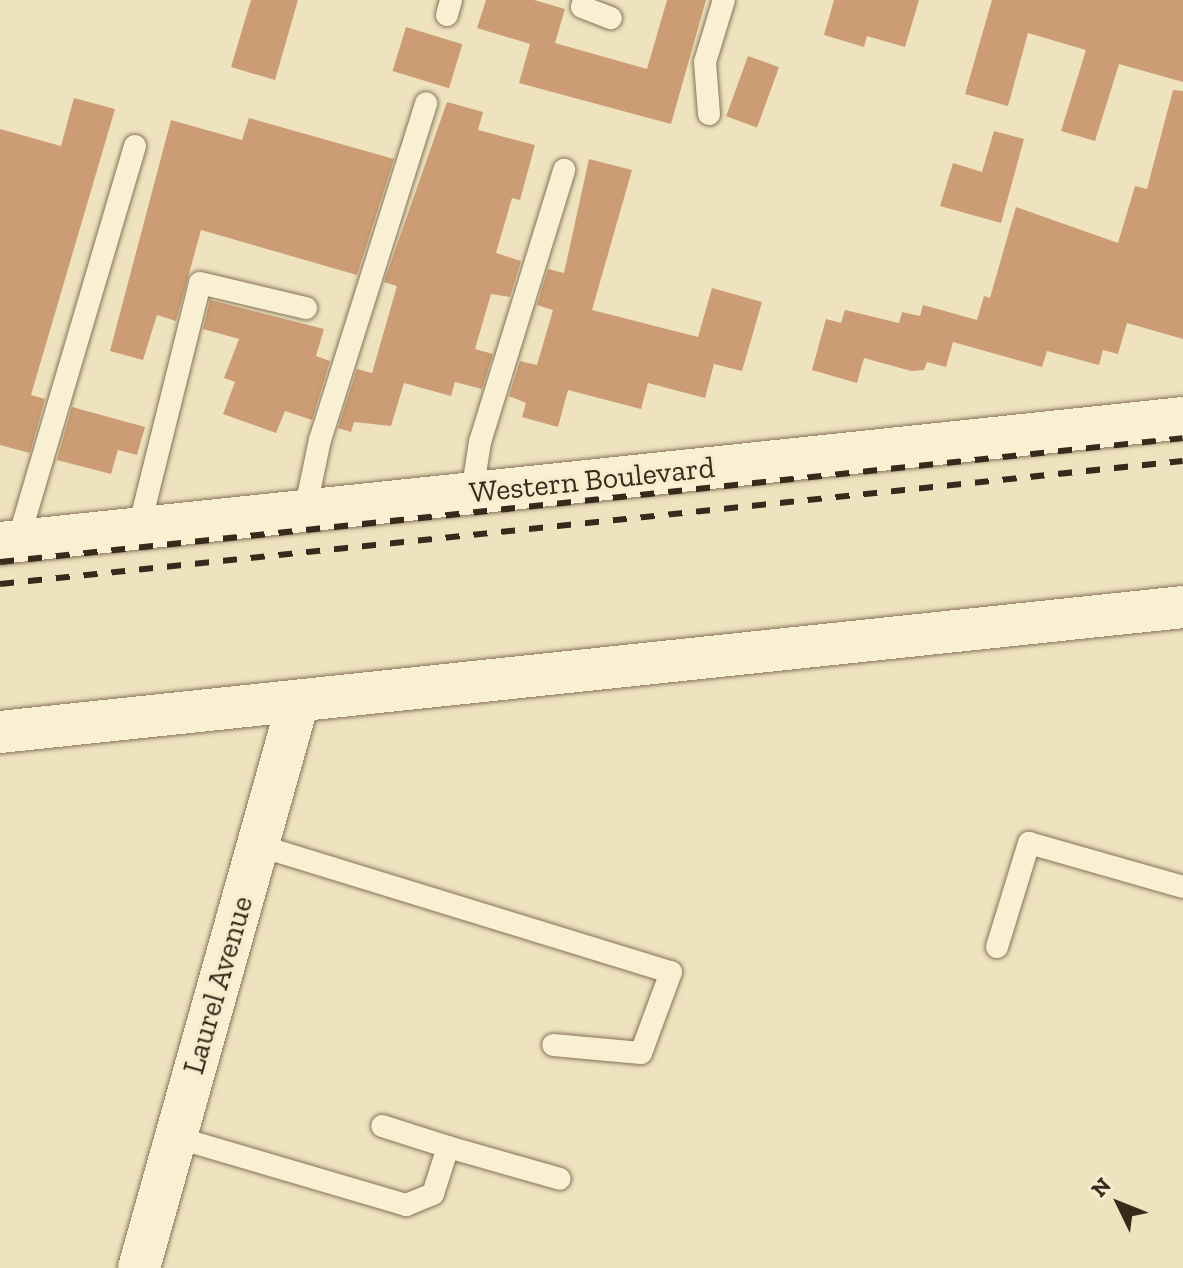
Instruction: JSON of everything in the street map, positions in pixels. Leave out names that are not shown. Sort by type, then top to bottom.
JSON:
[{"type":"street","name":"Western Boulevard","points":[[9,542],[1183,418]]},
{"type":"street","points":[[0,732],[1183,607]]},
{"type":"street","name":"Laurel Avenue","points":[[139,1268],[298,702]]},
{"type":"lane","points":[[584,0],[582,7],[611,18]]},
{"type":"lane","points":[[709,114],[705,62],[724,0]]},
{"type":"lane","points":[[305,511],[320,440],[426,103]]},
{"type":"lane","points":[[9,542],[135,146]]},
{"type":"lane","points":[[472,493],[480,442],[564,170]]},
{"type":"lane","points":[[139,528],[200,283],[306,308]]},
{"type":"lane","points":[[997,947],[1029,843],[1183,887]]},
{"type":"lane","points":[[257,845],[671,972],[641,1053],[553,1045]]},
{"type":"lane","points":[[382,1126],[560,1179]]},
{"type":"lane","points":[[175,1137],[406,1205],[433,1194],[448,1147]]},
{"type":"building","points":[[251,0],[298,0],[275,80],[231,67]]},
{"type":"building","points":[[486,0],[534,0],[565,9],[555,43],[647,69],[667,0],[706,0],[671,124],[519,83],[530,44],[477,28]]},
{"type":"building","points":[[834,0],[919,0],[905,47],[867,36],[864,47],[824,35]]},
{"type":"building","points":[[992,0],[1183,0],[1183,82],[1119,64],[1095,141],[1061,131],[1086,50],[1028,33],[1008,106],[965,94]]},
{"type":"building","points":[[406,27],[462,44],[449,88],[393,71]]},
{"type":"building","points":[[748,56],[779,67],[757,127],[726,116]]},
{"type":"building","points":[[1173,90],[1183,91],[1183,339],[1127,323],[1118,354],[1103,350],[1099,365],[1047,351],[1042,367],[953,342],[946,367],[927,362],[924,370],[911,371],[864,358],[857,383],[812,370],[826,319],[841,323],[845,310],[899,323],[902,312],[920,316],[923,305],[977,320],[984,296],[990,298],[1016,207],[1118,243],[1135,186],[1147,189]]},
{"type":"building","points":[[74,98],[115,109],[31,395],[45,399],[30,453],[0,445],[0,129],[61,146]]},
{"type":"building","points":[[447,102],[483,112],[478,130],[535,145],[520,200],[512,198],[496,253],[521,261],[510,297],[491,294],[475,349],[493,354],[482,389],[455,382],[451,396],[404,383],[391,426],[354,422],[351,432],[338,428],[357,369],[372,373],[397,286],[384,282]]},
{"type":"building","points":[[249,118],[394,159],[357,275],[201,230],[176,321],[157,315],[143,360],[110,351],[171,120],[242,140]]},
{"type":"building","points":[[994,131],[1024,139],[1001,223],[940,206],[953,163],[982,172]]},
{"type":"building","points":[[589,159],[632,170],[592,310],[698,337],[712,288],[762,302],[742,371],[714,364],[705,398],[648,383],[641,409],[568,390],[558,427],[522,417],[526,403],[509,396],[520,361],[537,365],[553,310],[537,305],[548,269],[564,273]]},
{"type":"building","points":[[210,300],[324,329],[316,356],[330,361],[312,420],[285,411],[276,433],[223,414],[235,382],[224,378],[239,339],[203,329]]},
{"type":"building","points":[[72,407],[145,427],[137,455],[118,450],[111,474],[57,460]]},
{"type":"railway","points":[[0,562],[1183,438]]},
{"type":"railway","points":[[0,584],[1183,461]]}]
